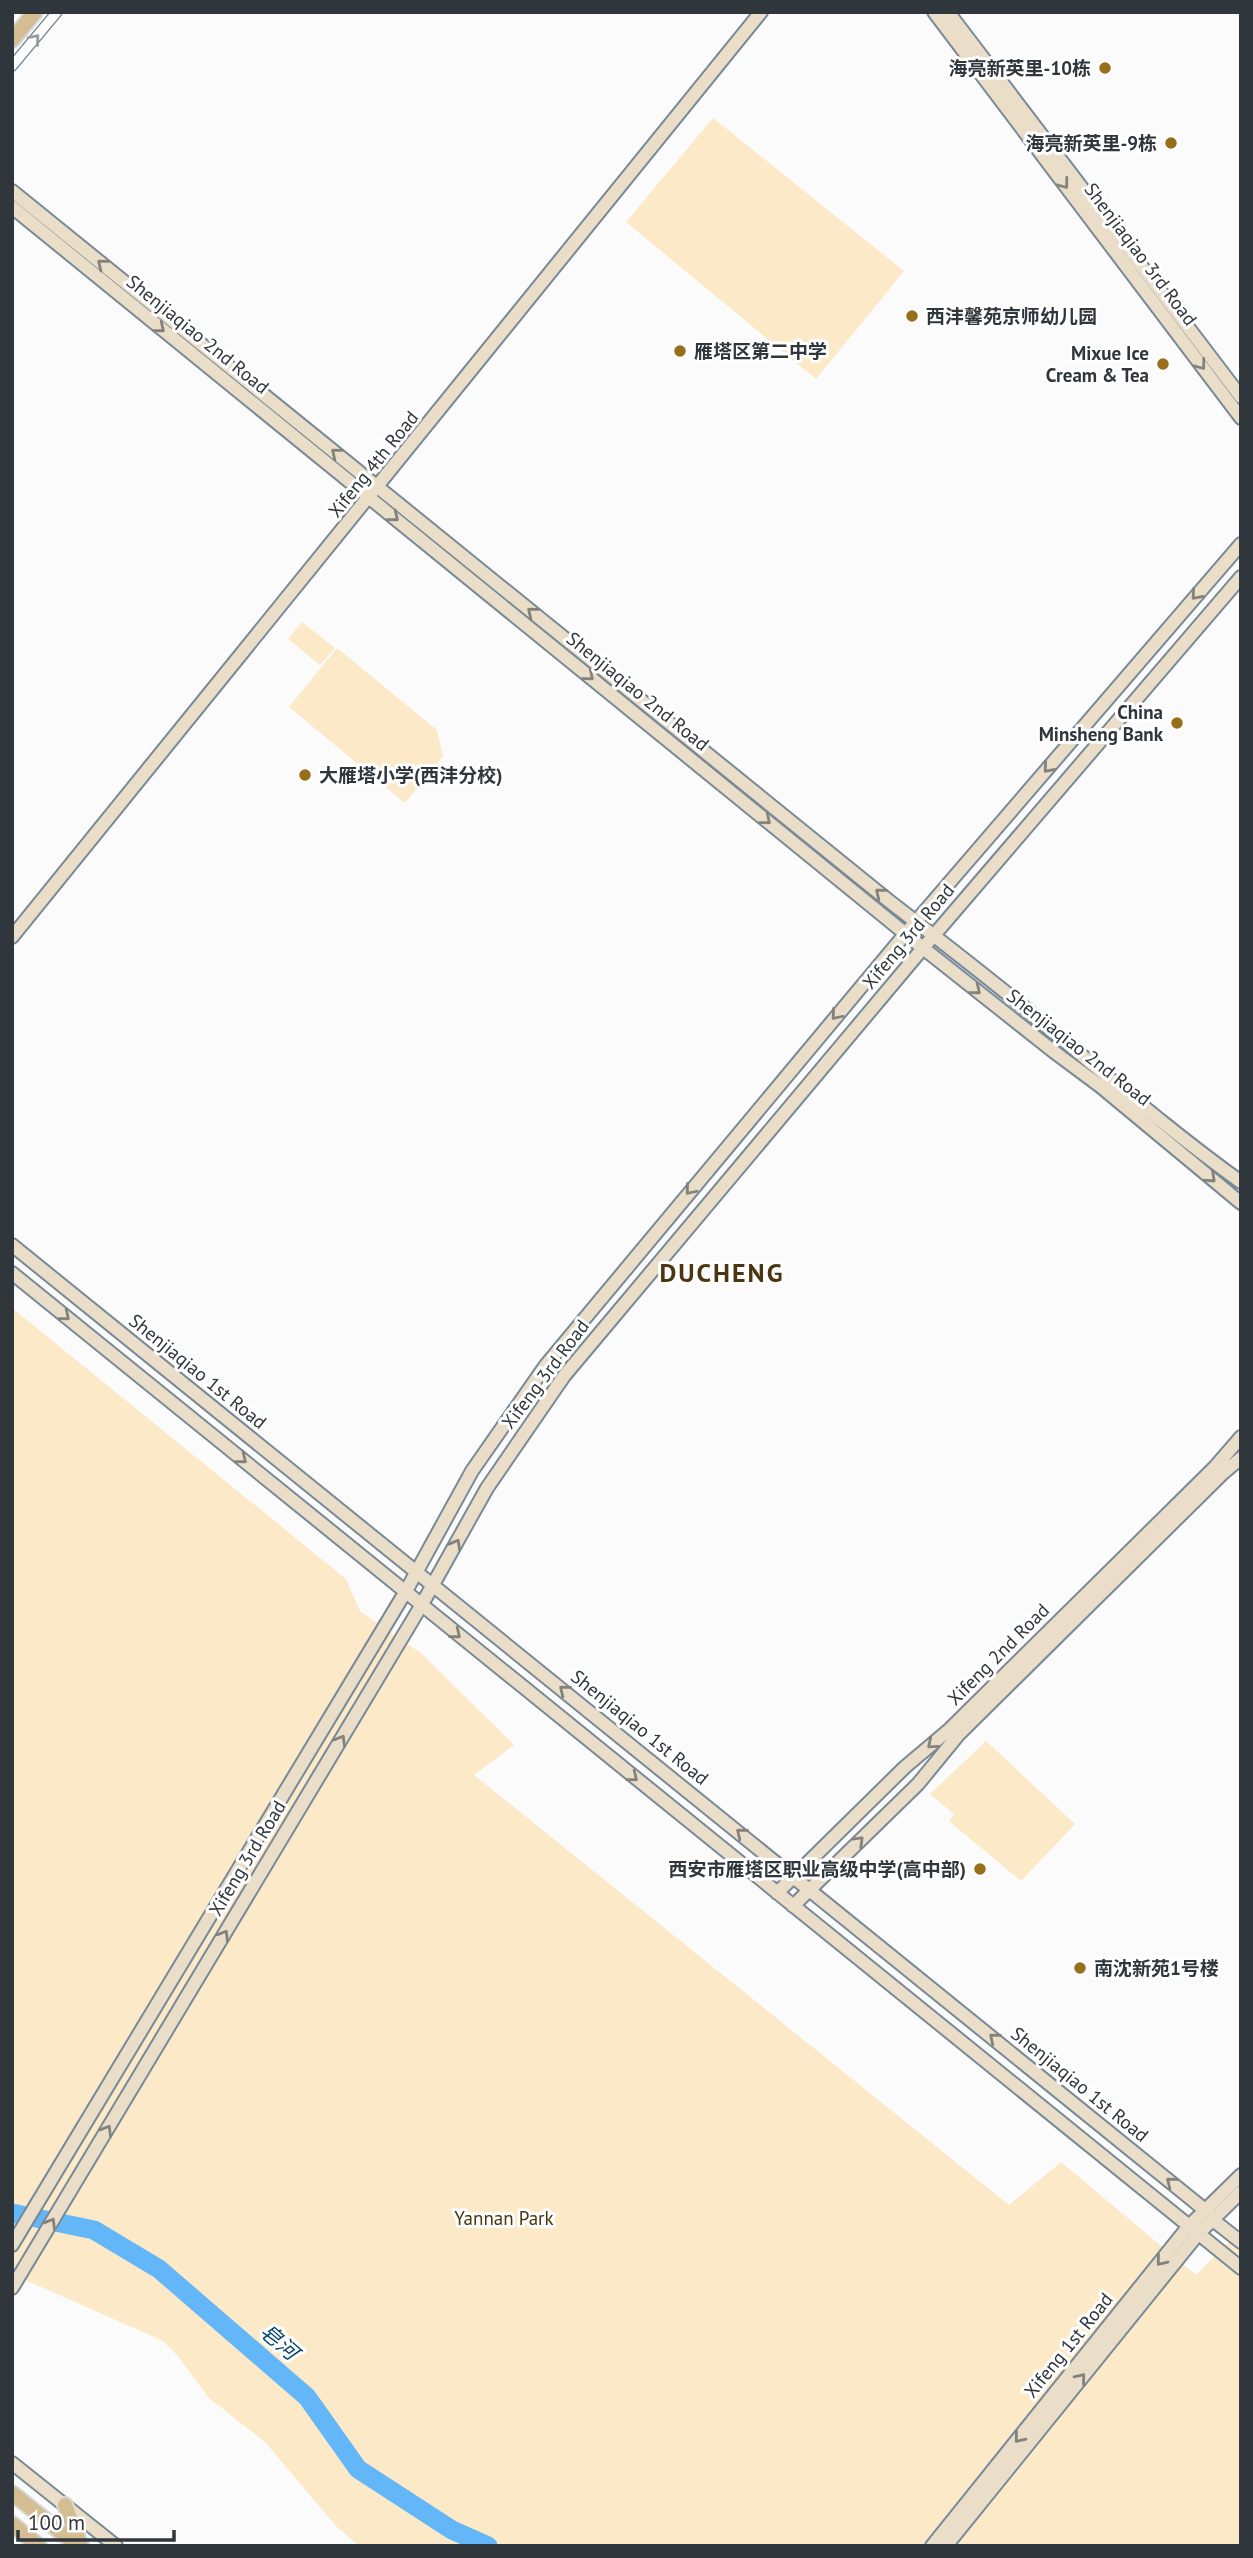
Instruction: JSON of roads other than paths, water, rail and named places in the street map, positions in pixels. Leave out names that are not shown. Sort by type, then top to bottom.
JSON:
[{"type":"main road","points":[[12,40],[35,12]]},
{"type":"main road","points":[[12,2493],[80,2546]]},
{"type":"main road","points":[[65,2505],[80,2546]]},
{"type":"main road","points":[[12,2524],[39,2546]]},
{"type":"street","points":[[12,66],[57,12]]},
{"type":"street","name":"Xifeng 4th Road","points":[[12,937],[761,12]]},
{"type":"street","name":"Shenjiaqiao 3rd Road","points":[[934,12],[1241,418]]},
{"type":"street","name":"Shenjiaqiao 3rd Road","points":[[948,12],[1241,397]]},
{"type":"street","name":"Shenjiaqiao 2nd Road","points":[[12,191],[923,947],[1110,1094],[1241,1203]]},
{"type":"street","name":"Shenjiaqiao 2nd Road","points":[[12,207],[934,935],[1204,1157],[1241,1182]]},
{"type":"street","name":"Xifeng 3rd Road","points":[[14,2242],[406,1591],[472,1471],[546,1365],[916,921],[1241,544]]},
{"type":"street","name":"Xifeng 3rd Road","points":[[12,2288],[421,1606],[487,1488],[564,1376],[923,947],[1241,577]]},
{"type":"street","name":"Shenjiaqiao 1st Road","points":[[12,1245],[416,1573],[433,1583],[1241,2242]]},
{"type":"street","points":[[12,1273],[1241,2268]]},
{"type":"street","name":"Xifeng 2nd Road","points":[[777,1893],[905,1767],[950,1729],[1241,1437]]},
{"type":"street","name":"Xifeng 2nd Road","points":[[793,1906],[918,1784],[959,1734],[1241,1458]]},
{"type":"street","name":"Xifeng 1st Road","points":[[1209,2215],[1241,2175]]},
{"type":"street","name":"Xifeng 1st Road","points":[[932,2546],[1193,2230],[1241,2192]]},
{"type":"street","name":"Xifeng 1st Road","points":[[946,2546],[1193,2230]]},
{"type":"street","points":[[12,2463],[116,2546]]},
{"type":"waterway","name":"皂河","points":[[12,2213],[94,2230],[159,2269],[307,2397],[358,2469],[452,2530],[488,2546]]},
{"type":"place","name":"海亮新英里-10栋","points":[[1105,68]]},
{"type":"place","name":"海亮新英里-9栋","points":[[1171,143]]},
{"type":"place","name":"西沣馨苑京师幼儿园","points":[[912,316]]},
{"type":"place","name":"雁塔区第二中学","points":[[680,351]]},
{"type":"place","name":"Mixue Ice Cream & Tea","points":[[1163,364]]},
{"type":"place","name":"China Minsheng Bank","points":[[1177,723]]},
{"type":"place","name":"大雁塔小学(西沣分校)","points":[[305,775]]},
{"type":"place","name":"西安市雁塔区职业高级中学(高中部)","points":[[980,1869]]},
{"type":"place","name":"南沈新苑1号楼","points":[[1080,1968]]},
{"type":"district","name":"DUCHENG","points":[[722,1273]]},
{"type":"park label","name":"Yannan Park","points":[[504,2218]]}]
